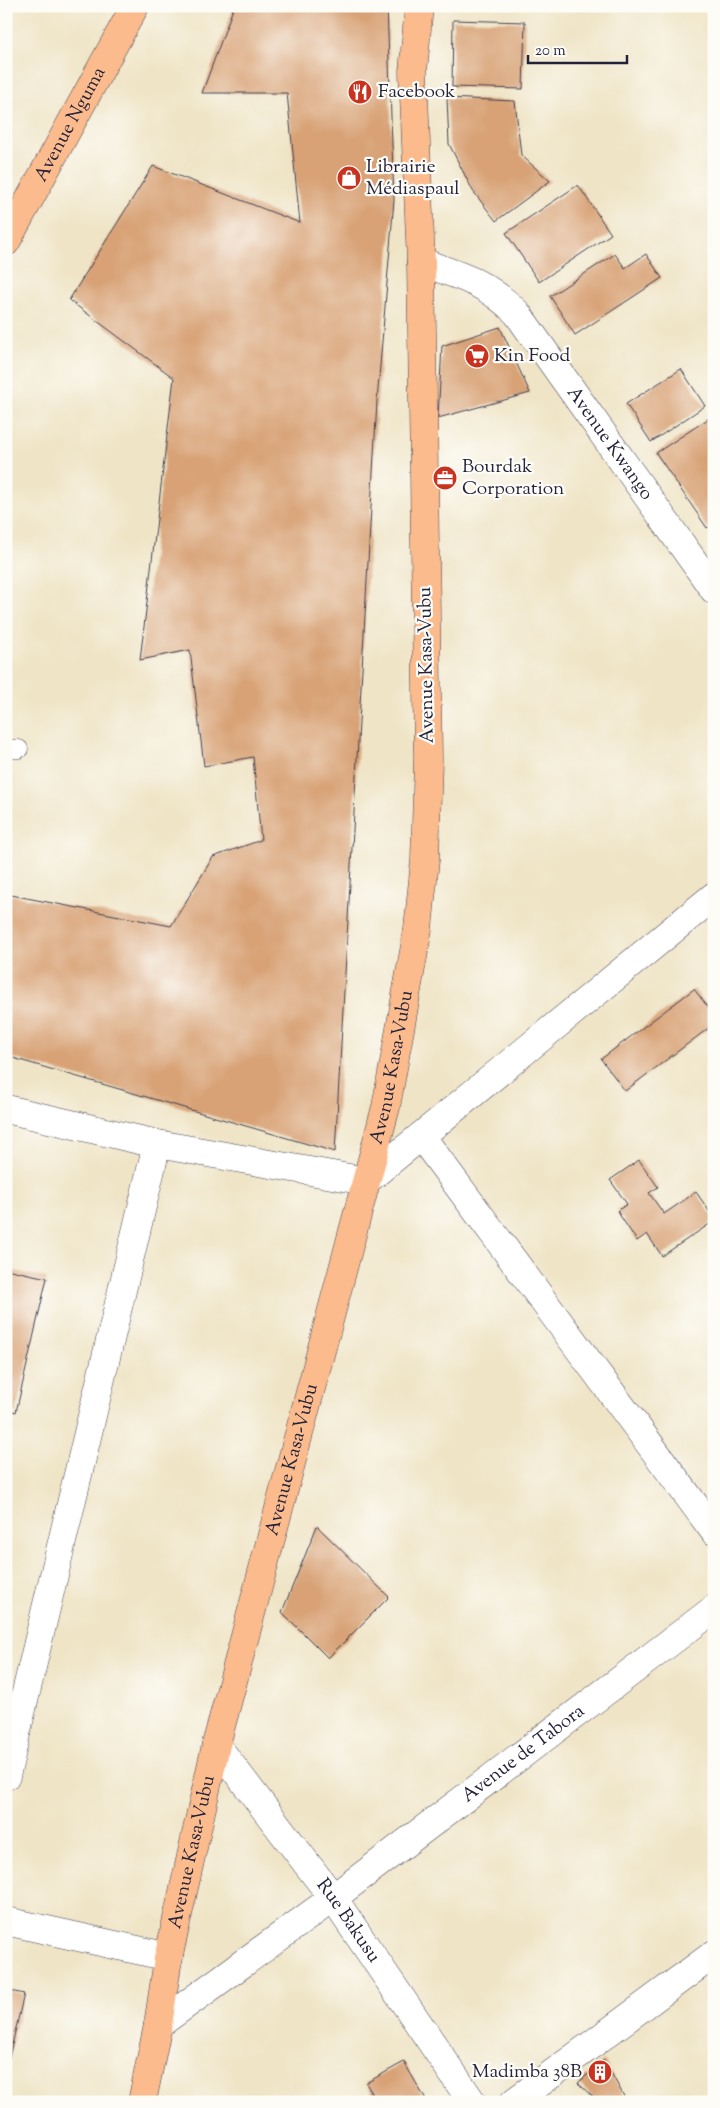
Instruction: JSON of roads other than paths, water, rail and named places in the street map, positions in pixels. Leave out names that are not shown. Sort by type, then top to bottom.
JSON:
[{"type":"main road","name":"Avenue Nguma","points":[[6,242],[135,6]]},
{"type":"main road","name":"Avenue Kasa-Vubu","points":[[142,2102],[158,2025],[169,1957],[216,1746],[386,1107],[398,1051],[418,928],[424,860],[428,759],[421,262],[413,72],[419,6]]},
{"type":"street","name":"Avenue Kwango","points":[[421,262],[478,282],[501,297],[517,313],[714,590]]},
{"type":"street","points":[[6,1109],[157,1144],[366,1181],[714,896]]},
{"type":"street","points":[[421,1136],[714,1532]]},
{"type":"street","points":[[6,1776],[157,1144]]},
{"type":"street","name":"Avenue de Tabora","points":[[158,2025],[333,1898],[714,1609]]},
{"type":"street","name":"Rue Bakusu","points":[[216,1746],[333,1898],[472,2102]]},
{"type":"street","points":[[6,1920],[169,1957]]},
{"type":"street","points":[[514,2102],[714,1954]]},
{"type":"place","name":"Facebook","points":[[360,92]]},
{"type":"place","name":"Librairie Médiaspaul","points":[[349,178]]},
{"type":"place","name":"Kin Food","points":[[477,356]]},
{"type":"place","name":"Bourdak Corporation","points":[[445,478]]},
{"type":"place","name":"Madimba 38B","points":[[600,2072]]}]
